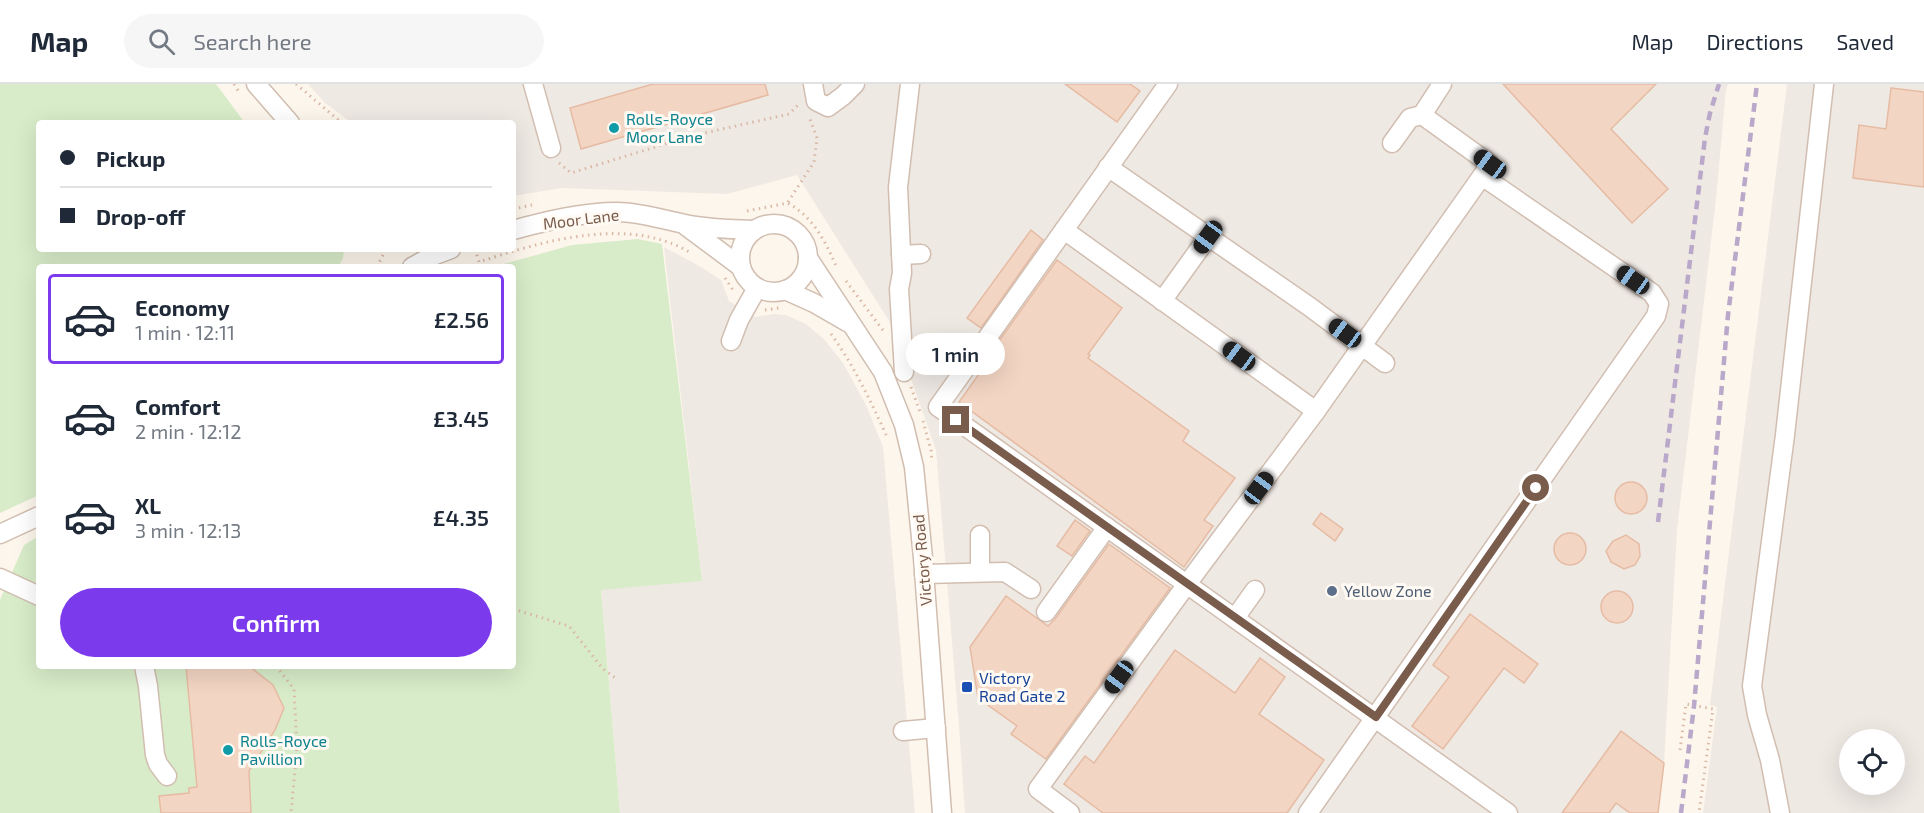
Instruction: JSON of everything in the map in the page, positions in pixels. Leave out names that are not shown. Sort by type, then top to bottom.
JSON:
[{"type":"street","points":[[256,84],[287,120]]},
{"type":"street","points":[[533,84],[551,148]]},
{"type":"street","points":[[810,91],[816,101],[828,107],[855,84]]},
{"type":"street","points":[[904,372],[899,289],[901,264],[898,187],[910,84]]},
{"type":"street","points":[[1168,84],[938,407],[1508,813]]},
{"type":"street","points":[[1392,143],[1410,118],[1422,115],[1442,84]]},
{"type":"street","points":[[1780,813],[1752,686],[1785,435],[1824,84]]},
{"type":"street","points":[[1070,813],[1038,789],[1316,411],[1490,164],[1422,115]]},
{"type":"street","points":[[1108,167],[1385,363]]},
{"type":"street","points":[[1308,813],[1656,316],[1659,304],[1652,293],[1482,176]]},
{"type":"street","name":"Moor Lane","points":[[516,229],[572,217],[618,212],[651,216],[685,224],[754,230]]},
{"type":"street","name":"Moor Lane","points":[[685,224],[741,267]]},
{"type":"street","points":[[771,224],[789,227],[803,240],[808,258],[806,269],[794,285],[785,290],[771,292],[758,288],[744,276],[739,257],[741,246],[754,230],[762,225],[771,224]]},
{"type":"street","points":[[1064,230],[1316,411]]},
{"type":"street","points":[[1162,301],[1208,237]]},
{"type":"street","points":[[415,264],[428,253]]},
{"type":"street","points":[[901,264],[921,254]]},
{"type":"street","name":"Victory Road","points":[[808,258],[883,372],[904,424],[914,467],[942,813]]},
{"type":"street","points":[[731,341],[739,320],[758,288]]},
{"type":"street","name":"Victory Road","points":[[785,290],[849,322]]},
{"type":"street","points":[[0,534],[36,517]]},
{"type":"street","points":[[1046,612],[1107,527]]},
{"type":"street","points":[[980,536],[980,572]]},
{"type":"street","points":[[924,574],[1005,572],[1031,589]]},
{"type":"street","points":[[0,578],[36,595]]},
{"type":"street","points":[[1236,618],[1255,590]]},
{"type":"street","points":[[145,669],[155,755],[158,764],[167,776]]},
{"type":"street","points":[[903,731],[936,728]]},
{"type":"path","points":[[296,84],[338,120]]},
{"type":"path","points":[[551,148],[559,165],[571,173],[691,136],[789,114],[810,91]]},
{"type":"path","points":[[788,203],[814,162],[817,138],[810,91]]},
{"type":"path","points":[[476,252],[479,262]]},
{"type":"path","points":[[516,610],[569,626],[603,669],[617,679]]},
{"type":"path","points":[[278,669],[294,689],[297,748],[291,813]]},
{"type":"path","points":[[1680,750],[1686,704],[1713,709],[1699,813]]},
{"type":"shaded area","points":[[308,84],[1728,84],[1677,530],[1664,763],[1658,813],[965,813],[936,450],[889,321],[797,175],[727,194],[562,188],[516,196],[516,120],[348,120],[324,102]]},
{"type":"shaded area","points":[[1787,84],[1924,84],[1924,813],[1703,813],[1717,707],[1710,705]]},
{"type":"shaded area","points":[[664,247],[721,280],[729,301],[755,317],[786,315],[806,324],[824,339],[843,363],[866,405],[883,447],[915,813],[620,813],[601,589],[702,581]]},
{"type":"green space","points":[[0,84],[216,84],[243,120],[36,120],[36,252],[344,252],[343,258],[340,264],[36,264],[36,496],[0,513]]},
{"type":"green space","points":[[638,239],[662,244],[702,581],[601,590],[620,813],[0,813],[0,600],[24,545],[36,538],[36,669],[516,669],[516,264],[504,264],[572,245]]},
{"type":"building","name":"Rolls-Royce Moor Lane","points":[[653,84],[765,84],[768,95],[581,149],[570,108]]},
{"type":"building","points":[[1065,84],[1130,84],[1140,91],[1117,122]]},
{"type":"building","points":[[1503,84],[1656,84],[1611,129],[1668,189],[1632,223]]},
{"type":"building","points":[[1891,88],[1924,92],[1924,187],[1853,178],[1859,125],[1886,129]]},
{"type":"building","points":[[1031,230],[1043,240],[981,328],[967,318]]},
{"type":"building","points":[[1057,260],[1122,308],[1088,354],[1090,355],[1088,358],[1189,431],[1183,441],[1235,478],[1204,520],[1213,526],[1184,567],[959,402]]},
{"type":"building","points":[[1631,482],[1642,487],[1647,498],[1642,509],[1631,514],[1620,509],[1615,498],[1620,487]]},
{"type":"building","points":[[1321,513],[1343,529],[1335,541],[1313,524]]},
{"type":"building","points":[[1075,520],[1090,531],[1072,556],[1057,546]]},
{"type":"building","points":[[1570,533],[1581,538],[1586,549],[1581,560],[1570,565],[1559,560],[1554,549],[1559,538]]},
{"type":"building","points":[[1626,535],[1639,544],[1640,556],[1635,565],[1624,569],[1611,562],[1606,551],[1613,541]]},
{"type":"building","points":[[1109,544],[1170,588],[1046,759],[1011,734],[1017,726],[978,698],[970,647],[1006,596],[1048,626]]},
{"type":"building","points":[[1617,591],[1628,596],[1633,607],[1628,618],[1617,623],[1606,618],[1601,607],[1606,596]]},
{"type":"building","points":[[1470,614],[1538,664],[1524,683],[1504,668],[1443,749],[1412,726],[1449,677],[1433,665]]},
{"type":"building","points":[[1175,650],[1235,693],[1260,658],[1285,677],[1259,714],[1324,760],[1287,813],[1103,813],[1064,784],[1085,756],[1094,763]]},
{"type":"building","name":"Rolls-Royce Pavillion","points":[[186,669],[253,669],[273,685],[284,708],[275,730],[249,771],[251,813],[161,813],[159,796],[189,793],[189,788],[197,787]]},
{"type":"building","points":[[1621,731],[1664,763],[1658,813],[1630,813],[1616,803],[1609,813],[1562,813]]},
{"type":"railway","points":[[1658,522],[1705,138],[1719,84]]},
{"type":"railway","points":[[1681,813],[1694,706],[1728,315],[1757,84]]},
{"type":"place","name":"Rolls-Royce Moor Lane","points":[[614,128]]},
{"type":"place","name":"Yellow Zone","points":[[1332,591]]},
{"type":"place","name":"Victory Road Gate 2","points":[[967,687]]},
{"type":"place","name":"Rolls-Royce Pavillion","points":[[228,750]]},
{"type":"route","points":[[956,420],[1376,717],[1536,488]]}]
